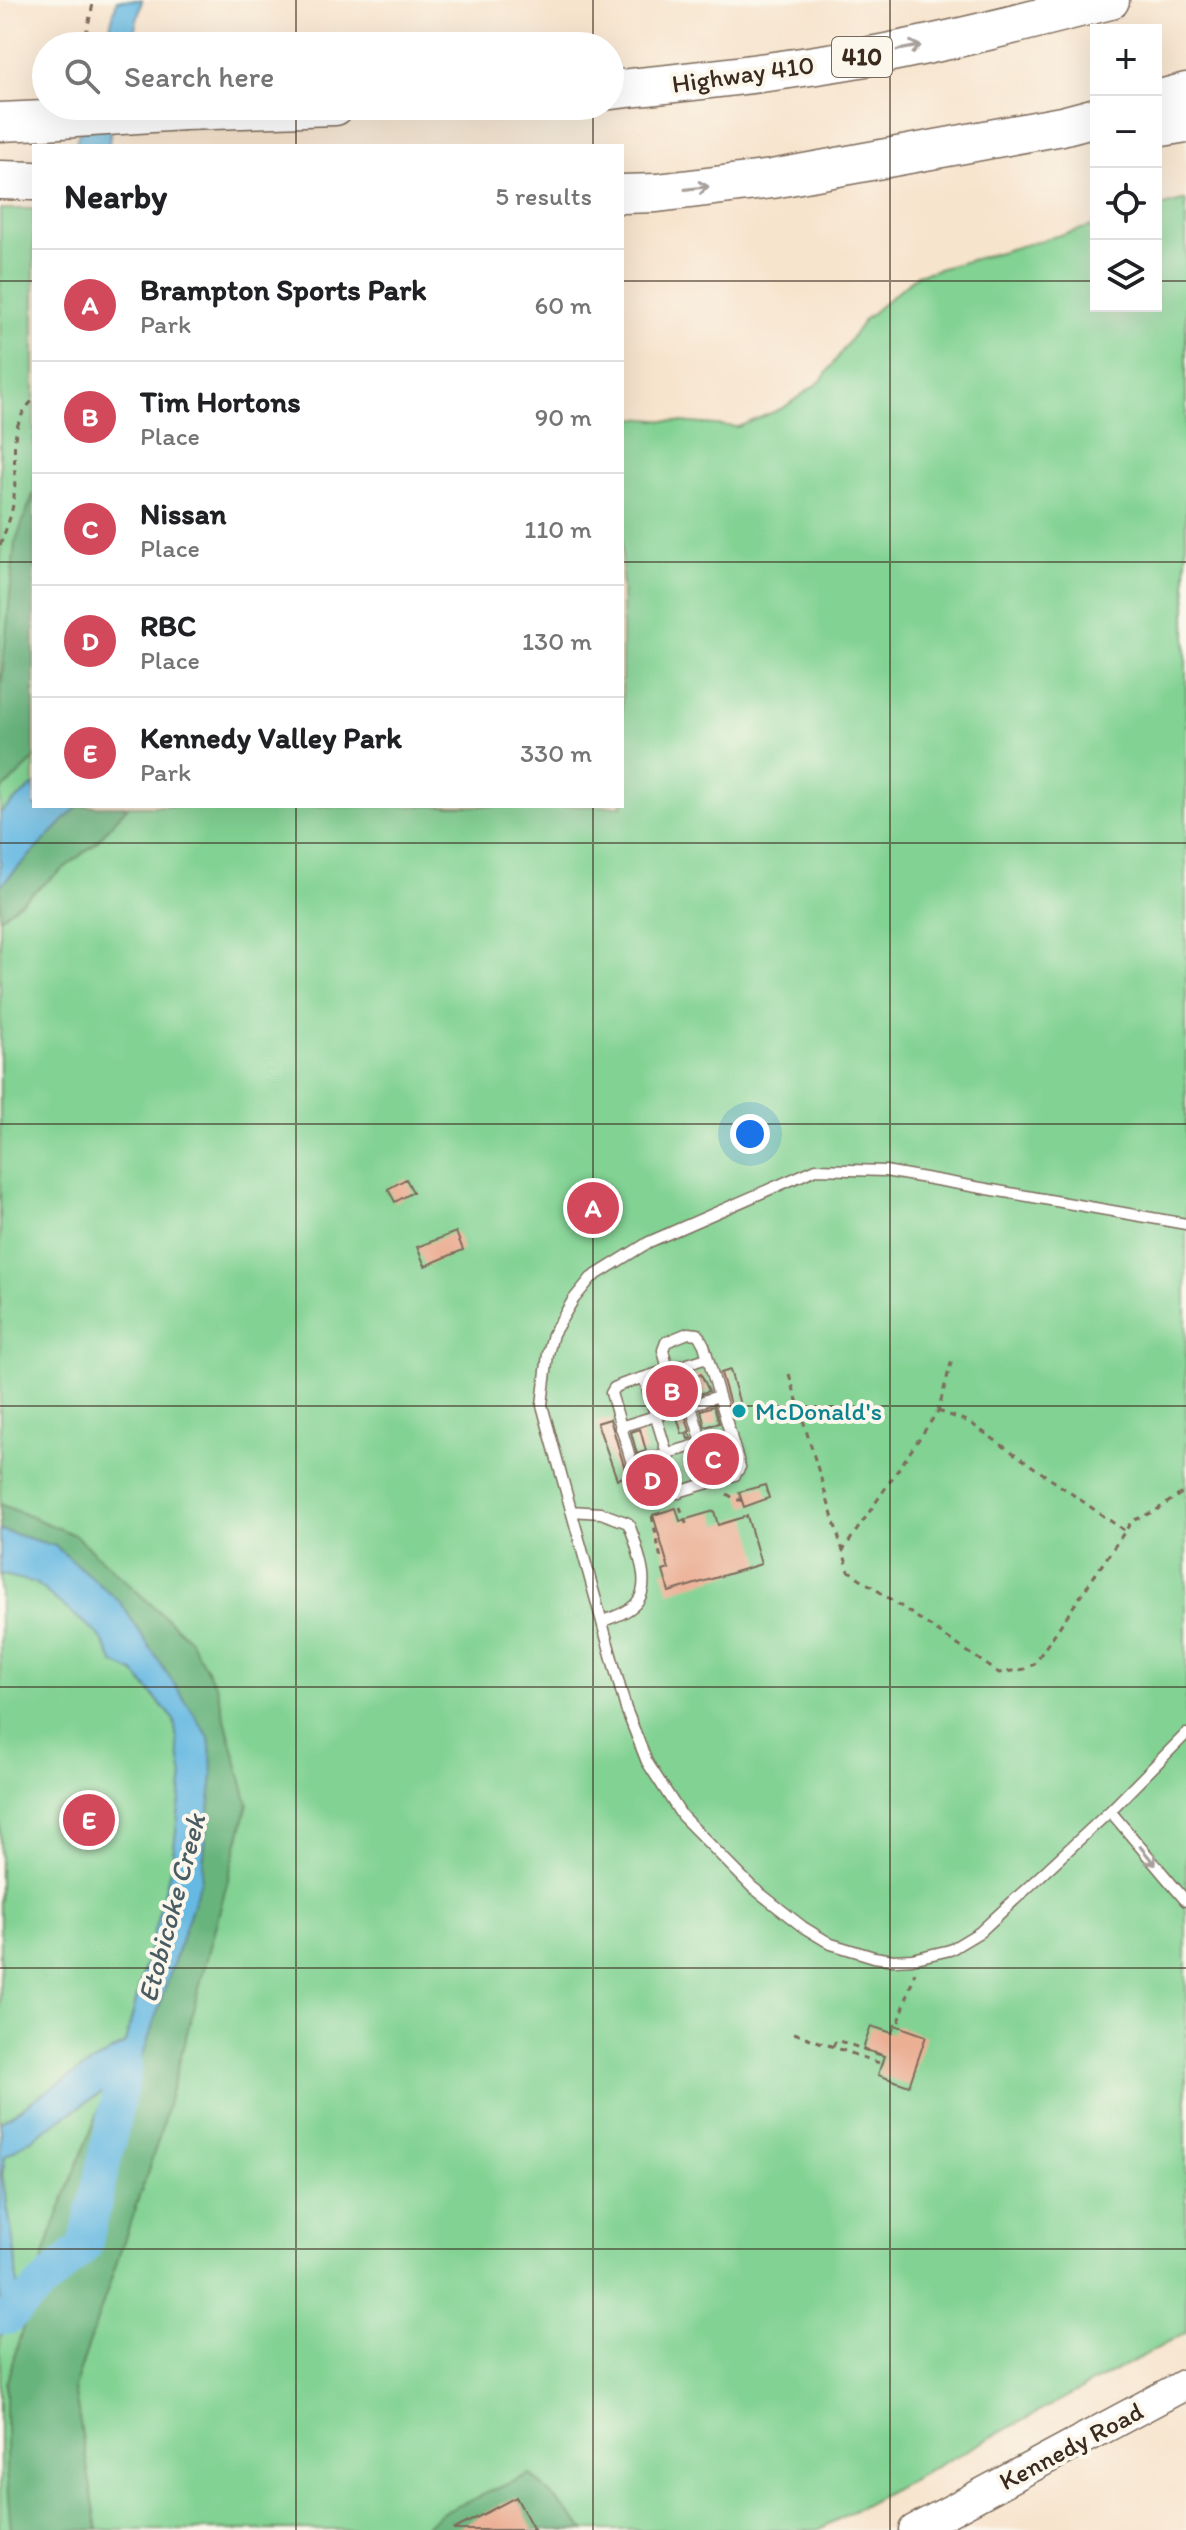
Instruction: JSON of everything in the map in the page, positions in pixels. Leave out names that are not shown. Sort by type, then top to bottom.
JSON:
[{"type":"highway","name":"Highway 410","points":[[624,89],[752,75],[867,56],[976,34],[1110,0]]},
{"type":"highway","points":[[1162,98],[1186,92]]},
{"type":"highway","points":[[624,194],[772,179],[1090,119]]},
{"type":"highway","points":[[0,122],[45,120]]},
{"type":"highway","points":[[1162,127],[1186,123]]},
{"type":"highway","points":[[772,179],[824,182],[1090,139]]},
{"type":"main road","name":"Kennedy Road","points":[[914,2530],[1186,2384]]},
{"type":"lane","points":[[1186,1224],[885,1171],[816,1169],[649,1242],[591,1278],[573,1300],[553,1334],[542,1405],[626,1709],[647,1762],[682,1816],[752,1887],[803,1927],[831,1944],[893,1960],[920,1958],[950,1950],[980,1932],[1110,1811],[1186,1734]]},
{"type":"lane","points":[[668,1370],[664,1344],[668,1339],[695,1332],[700,1336],[707,1358],[719,1396],[740,1464],[738,1473],[679,1497],[644,1500],[611,1398],[612,1390],[707,1358]]},
{"type":"lane","points":[[679,1366],[702,1443]]},
{"type":"lane","points":[[644,1378],[679,1497]]},
{"type":"lane","points":[[620,1427],[719,1396]]},
{"type":"lane","points":[[631,1464],[731,1435]]},
{"type":"lane","points":[[571,1511],[601,1513],[628,1523],[644,1574],[645,1585],[637,1602],[622,1614],[602,1621]]},
{"type":"lane","points":[[1110,1811],[1186,1901]]},
{"type":"path","points":[[86,32],[94,0]]},
{"type":"path","points":[[0,545],[15,493],[13,449],[16,429],[20,415],[32,401]]},
{"type":"path","points":[[842,1552],[938,1411],[953,1356]]},
{"type":"path","points":[[789,1374],[847,1567],[999,1673],[1025,1669],[1037,1660],[1136,1518],[1155,1511],[1182,1493]]},
{"type":"path","points":[[938,1411],[969,1422],[1125,1531]]},
{"type":"path","points":[[725,1488],[730,1496],[742,1500]]},
{"type":"path","points":[[679,1497],[687,1526]]},
{"type":"path","points":[[650,1511],[663,1559],[653,1562]]},
{"type":"path","points":[[899,2022],[920,1958]]},
{"type":"path","points":[[794,2033],[879,2063]]},
{"type":"path","points":[[833,2047],[836,2040],[881,2055]]},
{"type":"green space","points":[[1186,200],[1186,2333],[818,2530],[0,2530],[0,2336],[19,2317],[15,2253],[2,2175],[5,2156],[107,2089],[142,2058],[213,1775],[55,1546],[0,1530],[0,886],[76,808],[624,808],[624,417],[738,427],[783,408],[821,381],[864,320],[917,275],[1090,227],[1090,312],[1162,312],[1162,206]]},
{"type":"green space","points":[[0,209],[32,209],[32,787],[0,813]]},
{"type":"green space","points":[[32,497],[32,762],[0,792],[0,697],[15,543]]},
{"type":"green space","points":[[76,808],[126,808],[95,844],[0,918],[0,886]]},
{"type":"green space","points":[[0,1504],[75,1535],[189,1639],[216,1686],[248,1804],[159,2138],[74,2388],[98,2530],[11,2530],[6,2474],[6,2384],[51,2233],[107,2089],[142,2057],[201,1880],[213,1775],[209,1737],[55,1546],[0,1530]]},
{"type":"green space","points":[[0,1574],[35,1582],[100,1636],[114,1663],[134,1672],[174,1720],[183,1777],[172,1863],[125,2043],[0,2123]]},
{"type":"green space","points":[[530,2474],[586,2530],[420,2530],[442,2513]]},
{"type":"water","points":[[117,0],[142,0],[134,32],[109,32]]},
{"type":"water","points":[[83,120],[114,120],[108,144],[76,144]]},
{"type":"water","points":[[32,787],[32,808],[76,808],[0,886],[0,813]]},
{"type":"water","name":"Etobicoke Creek","points":[[0,1530],[55,1546],[120,1602],[209,1737],[213,1775],[201,1880],[142,2058],[107,2089],[5,2156],[2,2175],[15,2253],[19,2317],[0,2336],[0,2123],[125,2043],[172,1863],[183,1777],[174,1720],[134,1672],[114,1663],[100,1636],[35,1583],[0,1574]]},
{"type":"building","points":[[406,1179],[413,1192],[395,1202],[388,1189]]},
{"type":"building","points":[[456,1232],[463,1250],[425,1266],[417,1247]]},
{"type":"building","points":[[730,1370],[743,1415],[734,1418],[721,1373]]},
{"type":"building","points":[[701,1374],[709,1391],[696,1395],[691,1377]]},
{"type":"building","points":[[675,1382],[681,1400],[673,1402],[667,1384]]},
{"type":"building","points":[[714,1406],[719,1423],[705,1427],[701,1410]]},
{"type":"building","points":[[685,1415],[692,1438],[688,1439],[686,1433],[682,1434],[677,1417]]},
{"type":"building","points":[[610,1419],[627,1476],[617,1479],[597,1423]]},
{"type":"building","points":[[640,1429],[646,1451],[637,1454],[631,1432]]},
{"type":"building","points":[[716,1448],[728,1454],[725,1466],[698,1471],[693,1454]]},
{"type":"building","points":[[765,1485],[769,1498],[744,1507],[739,1492]]},
{"type":"building","points":[[676,1508],[680,1521],[714,1511],[718,1525],[747,1516],[761,1564],[669,1592],[663,1571],[669,1569],[653,1515]]},
{"type":"building","points":[[895,2025],[926,2036],[909,2086],[878,2075],[884,2056],[863,2049],[871,2026],[892,2033]]},
{"type":"building","points":[[516,2497],[534,2530],[453,2530]]},
{"type":"waterway","points":[[7,2318],[85,2246],[126,2064]]},
{"type":"place","name":"Brampton Sports Park","points":[[593,1208]]},
{"type":"place","name":"Tim Hortons","points":[[672,1391]]},
{"type":"place","name":"McDonald's","points":[[739,1411]]},
{"type":"place","name":"Nissan","points":[[713,1459]]},
{"type":"place","name":"RBC","points":[[652,1480]]},
{"type":"place","name":"Kennedy Valley Park","points":[[89,1820]]}]
